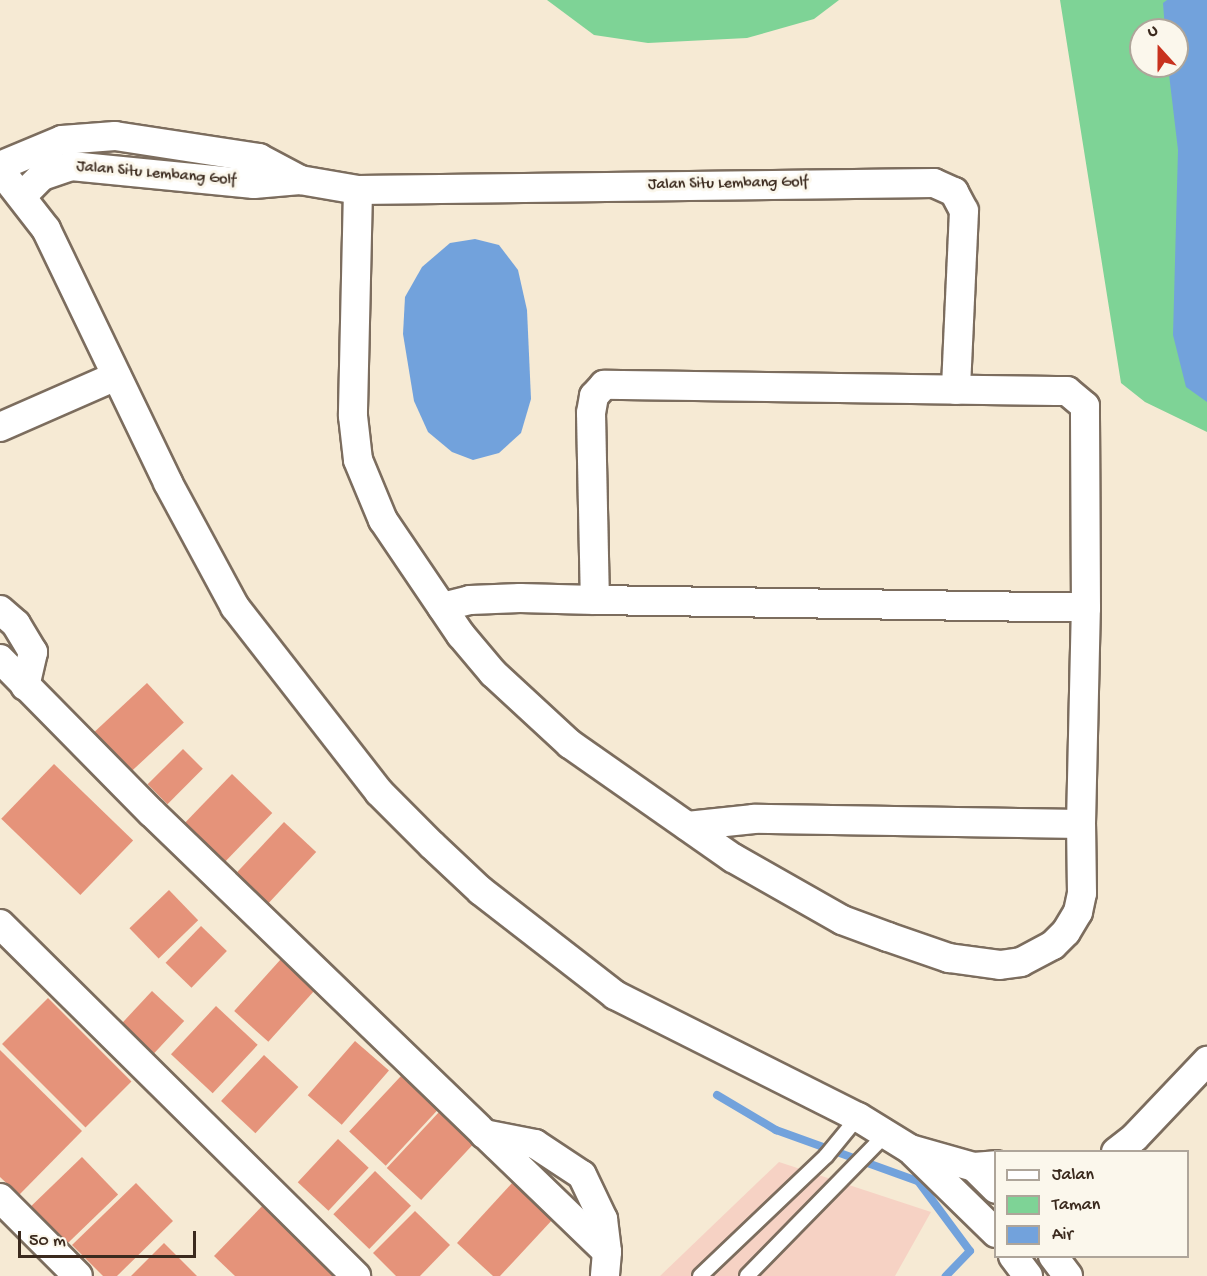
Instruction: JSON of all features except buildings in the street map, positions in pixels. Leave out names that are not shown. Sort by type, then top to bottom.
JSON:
[{"type":"street","name":"Jalan Situ Lembang Golf","points":[[0,168],[62,140],[116,136],[259,158],[300,180]]},
{"type":"street","points":[[149,176],[158,144]]},
{"type":"street","name":"Jalan Situ Lembang Golf","points":[[22,196],[42,176],[71,166],[149,176],[254,184],[300,180],[358,190],[889,183],[946,186],[961,201],[964,211],[956,390]]},
{"type":"street","points":[[0,168],[46,229],[74,281],[116,376],[168,483],[235,607],[379,792],[481,891],[615,995],[858,1117],[910,1149],[994,1231]]},
{"type":"street","points":[[358,190],[352,416],[358,459],[383,520],[441,607],[493,673],[562,737],[687,826],[770,881],[842,920],[949,958],[1000,965],[1021,962],[1053,945],[1078,912],[1084,866],[1081,824],[1086,608],[1086,406],[1067,392],[604,385],[594,396],[591,413],[594,600]]},
{"type":"street","points":[[0,427],[116,376]]},
{"type":"street","points":[[441,607],[470,600],[594,600],[1086,608]]},
{"type":"street","points":[[0,610],[16,624],[33,652],[25,686]]},
{"type":"street","points":[[0,659],[484,1134],[606,1264]]},
{"type":"street","points":[[687,826],[754,819],[1081,824]]},
{"type":"street","points":[[0,924],[356,1276]]},
{"type":"street","points":[[1118,1150],[1207,1061]]},
{"type":"street","points":[[484,1134],[535,1144],[582,1176],[603,1219],[606,1264]]},
{"type":"street","points":[[910,1149],[985,1166],[994,1185]]},
{"type":"street","points":[[0,1198],[78,1276]]},
{"type":"street","points":[[1015,1258],[1028,1276]]},
{"type":"street","points":[[1054,1258],[1068,1276]]},
{"type":"lane","points":[[700,1276],[826,1156],[858,1117]]},
{"type":"lane","points":[[747,1276],[885,1135]]},
{"type":"shaded area","points":[[779,1162],[931,1212],[895,1276],[660,1276]]},
{"type":"green space","points":[[547,0],[839,0],[814,19],[747,38],[648,43],[594,35]]},
{"type":"green space","points":[[1060,0],[1207,0],[1207,432],[1145,402],[1121,383]]},
{"type":"water","points":[[1167,0],[1207,0],[1207,402],[1186,387],[1173,335],[1178,150],[1169,78],[1189,78],[1189,18],[1164,18],[1163,3]]},
{"type":"water","points":[[475,239],[499,245],[518,270],[527,310],[531,399],[521,433],[499,453],[473,460],[452,452],[428,432],[414,401],[403,334],[405,297],[422,267],[450,243]]},
{"type":"waterway","points":[[717,1095],[776,1130],[918,1181],[970,1251],[946,1276]]}]
